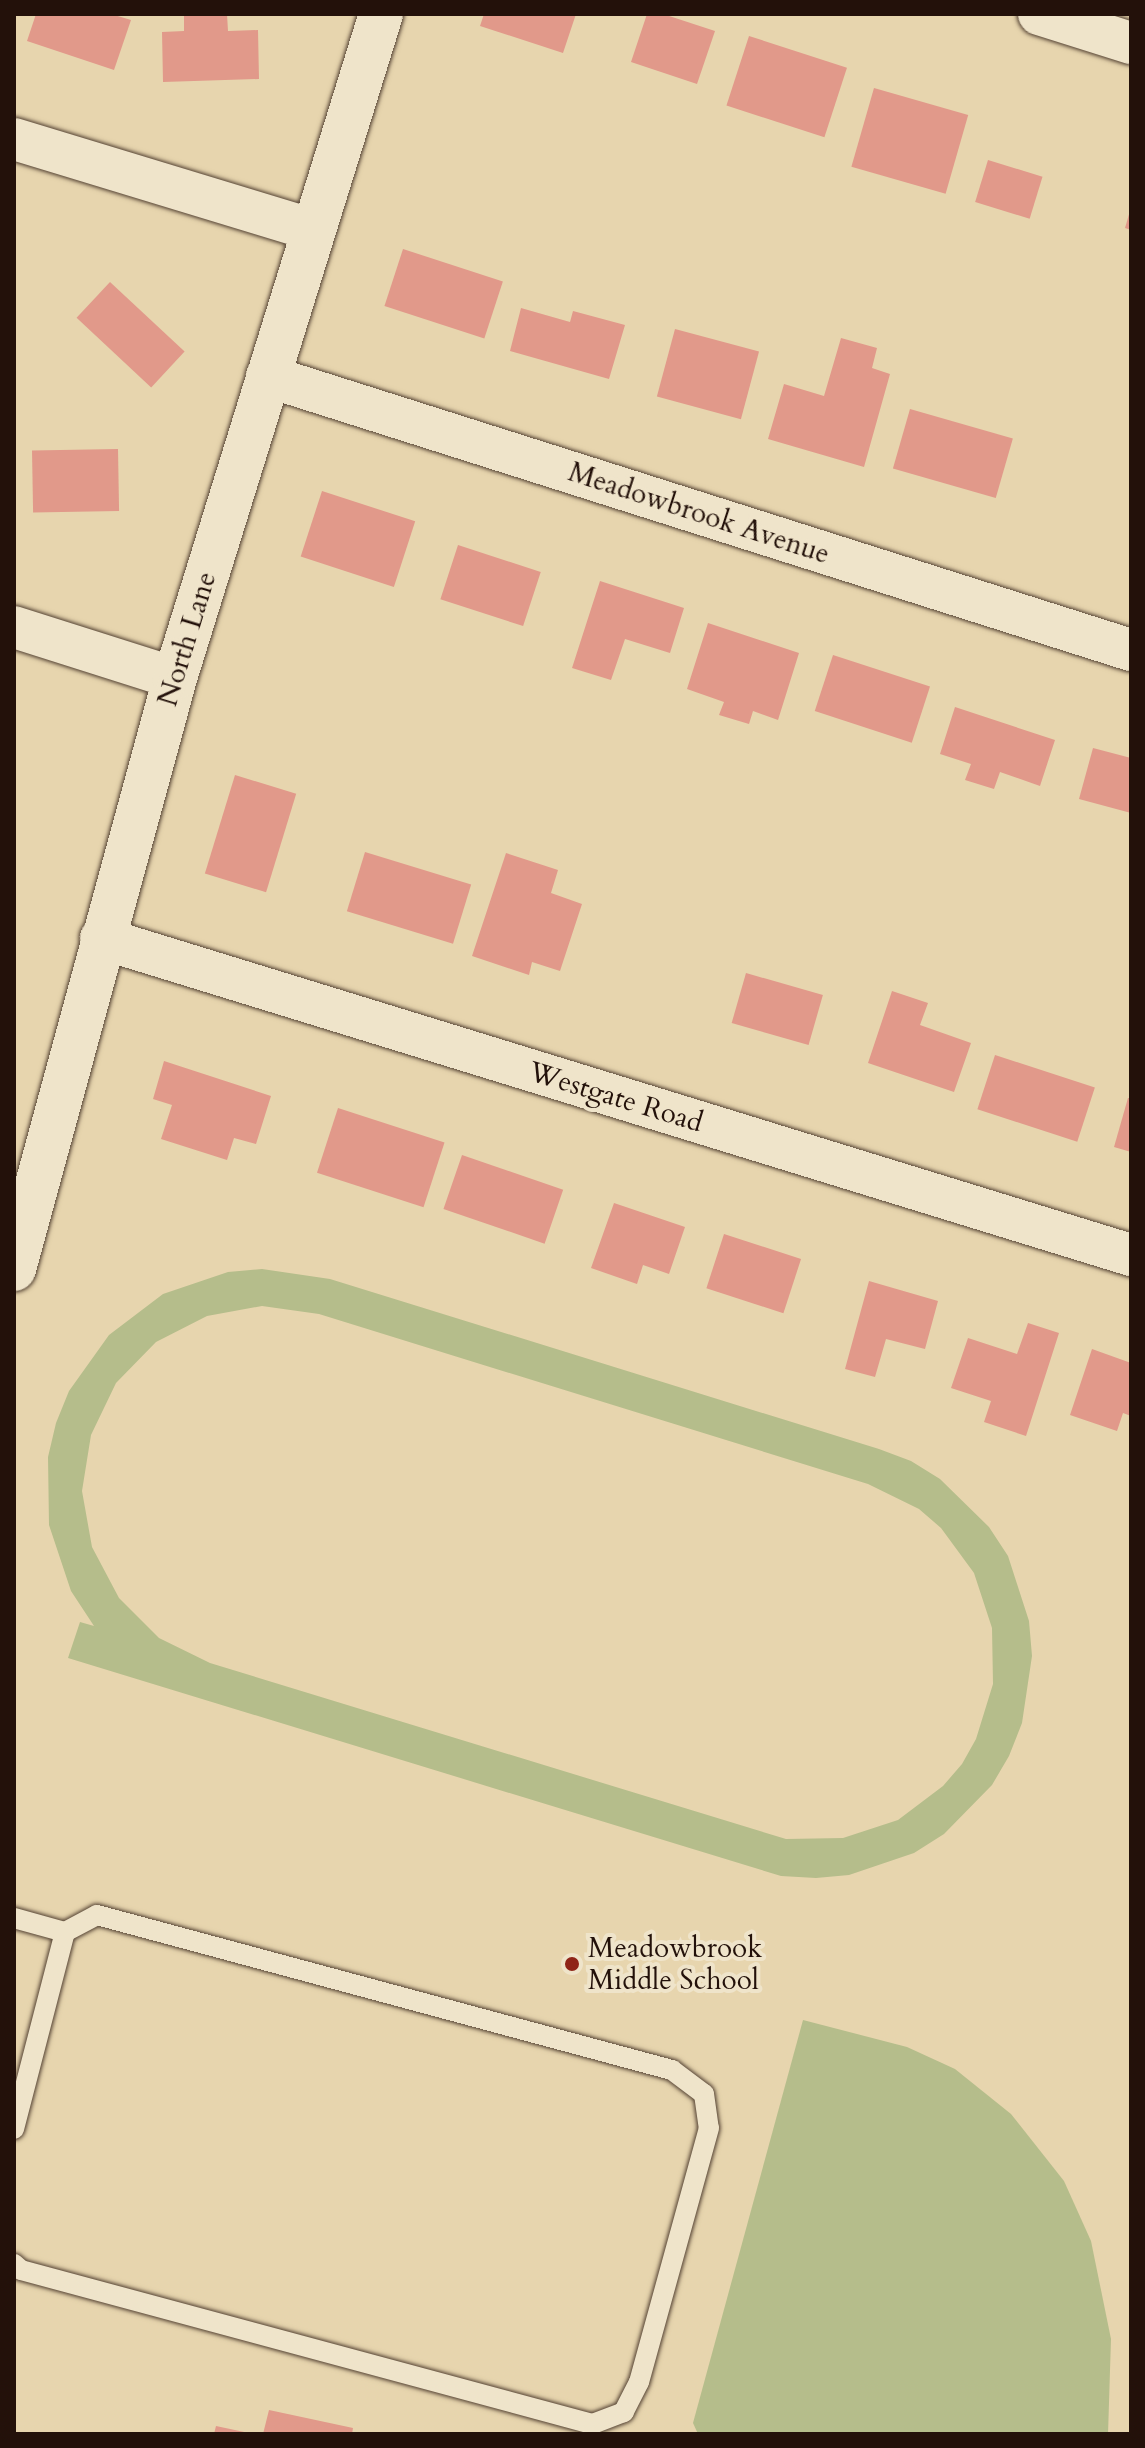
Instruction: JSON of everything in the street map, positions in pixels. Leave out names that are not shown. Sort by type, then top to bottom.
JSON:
[{"type":"street","name":"North Lane","points":[[14,1269],[101,938],[175,678],[381,14]]},
{"type":"street","points":[[1039,14],[1131,43]]},
{"type":"street","points":[[14,139],[313,230]]},
{"type":"street","name":"Meadowbrook Avenue","points":[[267,376],[1131,650]]},
{"type":"street","points":[[14,627],[175,678]]},
{"type":"street","name":"Westgate Road","points":[[101,938],[1131,1255]]},
{"type":"lane","points":[[14,1918],[65,1932],[97,1915],[672,2070],[704,2094],[709,2128],[639,2382],[624,2412],[592,2424],[21,2270],[14,2264]]},
{"type":"lane","points":[[14,2129],[65,1932]]},
{"type":"green space","points":[[262,1269],[330,1279],[879,1449],[911,1461],[940,1479],[989,1527],[1008,1556],[1029,1621],[1032,1656],[1022,1723],[1009,1756],[992,1785],[944,1834],[914,1853],[849,1875],[816,1878],[781,1876],[68,1658],[80,1622],[94,1626],[71,1591],[49,1525],[48,1457],[56,1423],[69,1391],[109,1335],[163,1294],[228,1272]],"holes":[[[262,1306],[319,1314],[868,1484],[919,1509],[941,1528],[974,1573],[992,1628],[993,1684],[976,1739],[962,1764],[943,1786],[898,1820],[843,1838],[786,1839],[210,1663],[159,1638],[119,1598],[92,1547],[82,1491],[91,1435],[116,1383],[156,1342],[207,1316]]]},
{"type":"green space","points":[[803,2020],[907,2047],[955,2069],[1011,2114],[1064,2181],[1091,2241],[1111,2339],[1108,2434],[698,2434],[693,2423]]},
{"type":"building","points":[[36,14],[111,14],[131,20],[114,70],[27,41]]},
{"type":"building","points":[[184,14],[227,14],[228,31],[258,30],[259,79],[163,82],[162,32],[184,31]]},
{"type":"building","points":[[484,14],[576,14],[563,53],[480,26]]},
{"type":"building","points":[[647,14],[663,14],[715,31],[697,84],[631,62]]},
{"type":"building","points":[[749,36],[847,68],[824,137],[726,105]]},
{"type":"building","points":[[874,88],[968,115],[946,194],[851,167]]},
{"type":"building","points":[[988,160],[1043,177],[1030,219],[975,202]]},
{"type":"building","points":[[1131,211],[1131,230],[1125,228]]},
{"type":"building","points":[[403,249],[503,281],[484,339],[384,306]]},
{"type":"building","points":[[110,282],[185,352],[151,387],[77,318]]},
{"type":"building","points":[[521,308],[570,322],[573,311],[625,325],[609,379],[510,351]]},
{"type":"building","points":[[675,329],[759,352],[741,419],[657,397]]},
{"type":"building","points":[[841,338],[877,348],[872,368],[890,374],[864,467],[768,439],[784,384],[824,396]]},
{"type":"building","points":[[910,409],[1013,438],[996,498],[893,469]]},
{"type":"building","points":[[118,449],[119,511],[33,512],[32,451]]},
{"type":"building","points":[[322,491],[415,521],[394,587],[301,557]]},
{"type":"building","points":[[458,545],[541,572],[523,626],[440,599]]},
{"type":"building","points":[[600,581],[684,608],[670,653],[625,639],[611,680],[572,668]]},
{"type":"building","points":[[708,623],[799,653],[778,720],[753,711],[749,724],[719,715],[724,702],[687,689]]},
{"type":"building","points":[[833,655],[930,687],[912,743],[815,711]]},
{"type":"building","points":[[955,707],[1055,740],[1040,786],[1000,772],[994,789],[965,780],[971,764],[940,754]]},
{"type":"building","points":[[1093,748],[1131,758],[1131,813],[1079,799]]},
{"type":"building","points":[[235,775],[296,794],[266,892],[205,873]]},
{"type":"building","points":[[365,852],[471,884],[453,944],[347,911]]},
{"type":"building","points":[[506,853],[558,870],[551,893],[582,904],[560,971],[532,962],[529,975],[472,956]]},
{"type":"building","points":[[746,973],[823,995],[809,1045],[732,1023]]},
{"type":"building","points":[[892,991],[928,1003],[920,1025],[971,1043],[954,1092],[868,1063]]},
{"type":"building","points":[[995,1055],[1095,1087],[1077,1142],[977,1109]]},
{"type":"building","points":[[164,1061],[271,1096],[256,1144],[234,1138],[227,1160],[161,1139],[172,1105],[153,1099]]},
{"type":"building","points":[[1128,1098],[1131,1098],[1131,1152],[1114,1147]]},
{"type":"building","points":[[338,1108],[445,1143],[424,1207],[317,1173]]},
{"type":"building","points":[[462,1155],[563,1190],[545,1244],[443,1209]]},
{"type":"building","points":[[614,1203],[685,1227],[669,1274],[643,1265],[637,1284],[591,1268]]},
{"type":"building","points":[[724,1234],[801,1259],[783,1313],[706,1288]]},
{"type":"building","points":[[869,1281],[938,1301],[925,1349],[886,1339],[875,1377],[845,1369]]},
{"type":"building","points":[[1028,1323],[1059,1333],[1026,1436],[984,1422],[991,1401],[951,1388],[968,1338],[1017,1354]]},
{"type":"building","points":[[1092,1349],[1131,1363],[1131,1416],[1123,1413],[1117,1431],[1070,1415]]},
{"type":"building","points":[[269,2410],[353,2428],[352,2434],[263,2434]]},
{"type":"building","points":[[216,2426],[249,2433],[249,2434],[214,2434]]},
{"type":"place","name":"Meadowbrook Middle School","points":[[572,1964]]}]
